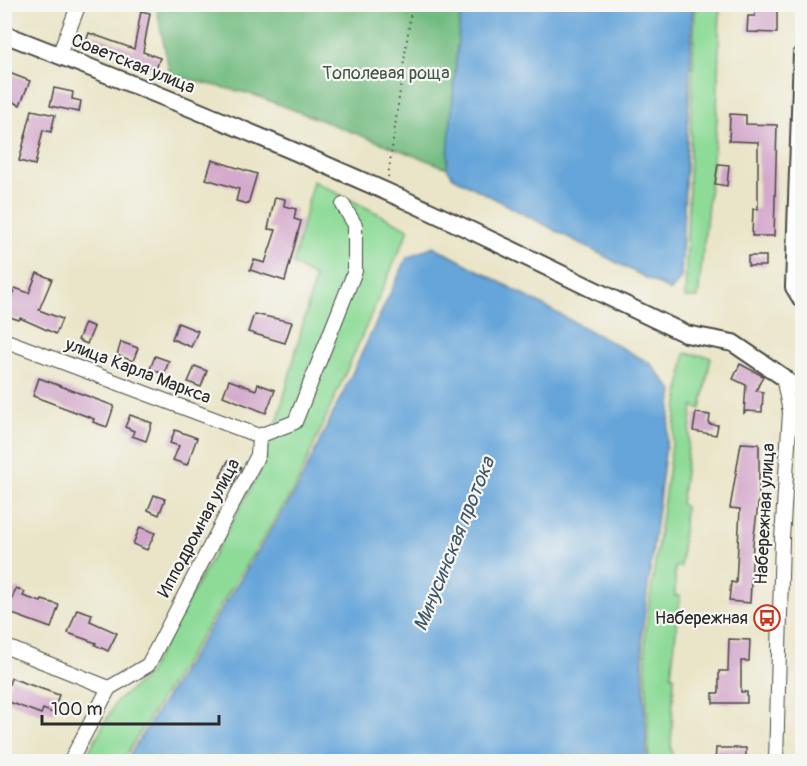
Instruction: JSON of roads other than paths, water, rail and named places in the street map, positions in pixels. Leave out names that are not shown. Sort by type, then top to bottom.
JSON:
[{"type":"street","points":[[59,55],[79,4]]},
{"type":"street","name":"Советская улица","points":[[4,34],[169,98],[404,199],[686,334],[733,344],[783,377]]},
{"type":"street","points":[[802,54],[794,287],[802,300]]},
{"type":"street","points":[[259,436],[295,422],[355,271],[355,225],[343,205]]},
{"type":"street","name":"улица Карла Маркса","points":[[4,340],[259,436]]},
{"type":"street","points":[[783,377],[802,391]]},
{"type":"street","name":"Набережная улица","points":[[776,762],[782,539],[790,412],[783,377]]},
{"type":"street","points":[[790,412],[802,404]]},
{"type":"street","name":"Ипподромная улица","points":[[109,688],[148,665],[258,455],[259,436]]},
{"type":"street","points":[[4,646],[109,688],[70,762]]},
{"type":"water","points":[[461,5],[693,5],[681,278],[671,291],[453,177],[447,168]]},
{"type":"water","name":"Минусинская протока","points":[[433,246],[650,363],[673,391],[642,634],[647,761],[126,761],[297,489],[407,258]]},
{"type":"place","name":"Набережная","points":[[767,618]]},
{"type":"park label","name":"Тополевая роща","points":[[386,73]]}]
